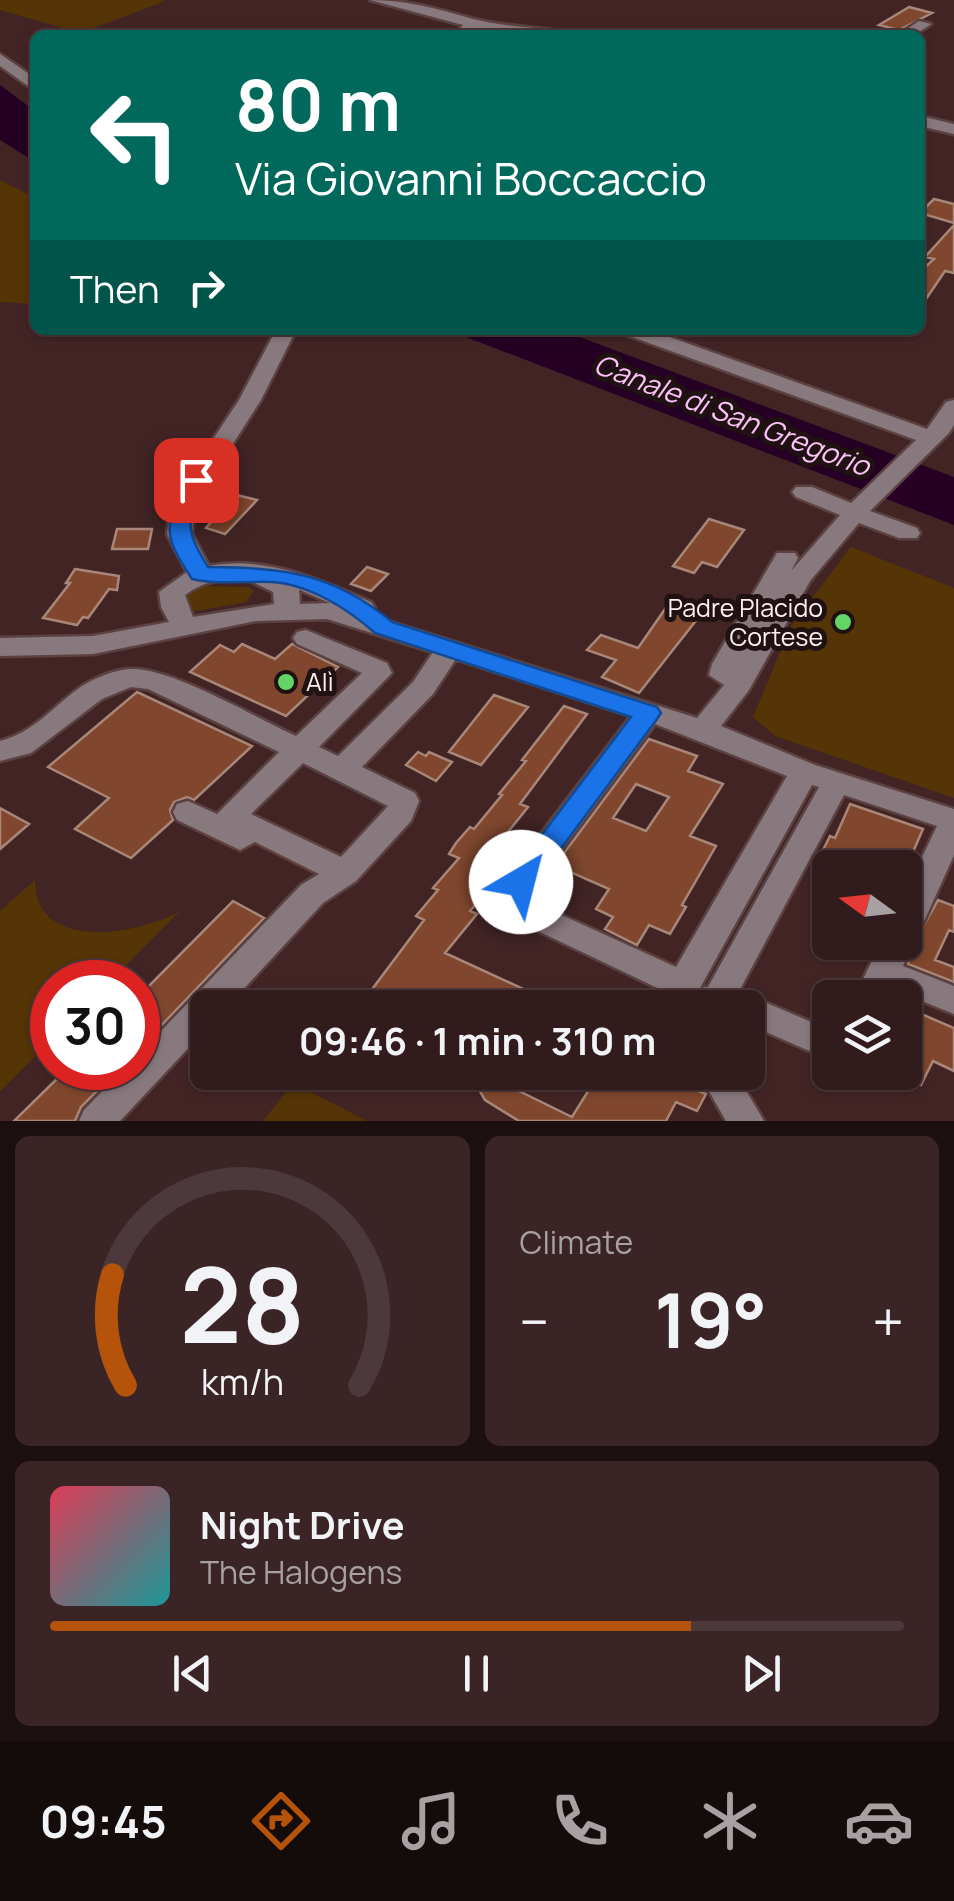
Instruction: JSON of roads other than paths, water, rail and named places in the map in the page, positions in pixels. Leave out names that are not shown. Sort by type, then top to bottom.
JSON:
[{"type":"street","points":[[377,0],[442,12],[476,25],[518,30]]},
{"type":"street","points":[[914,30],[924,24]]},
{"type":"street","points":[[468,30],[476,25]]},
{"type":"street","points":[[0,60],[30,82]]},
{"type":"street","points":[[925,121],[954,129]]},
{"type":"street","points":[[200,574],[179,538],[180,514],[196,480],[260,382],[268,355],[282,335]]},
{"type":"street","points":[[645,335],[929,440]]},
{"type":"street","points":[[702,730],[739,680],[799,578],[858,510],[929,440],[954,408]]},
{"type":"street","points":[[804,492],[908,532]]},
{"type":"street","points":[[739,680],[723,675],[726,664],[786,558]]},
{"type":"street","points":[[185,626],[174,607],[172,592],[200,574],[256,574],[279,575],[340,597],[372,614],[384,628]]},
{"type":"street","points":[[256,574],[278,581],[286,590],[287,610]]},
{"type":"street","points":[[0,647],[94,645],[287,610],[328,612],[494,661],[702,730],[805,772],[954,820],[922,891]]},
{"type":"street","points":[[306,638],[377,669],[378,674],[230,818],[346,874]]},
{"type":"street","points":[[342,770],[423,688],[448,650]]},
{"type":"street","points":[[0,750],[26,744],[107,682],[127,676],[154,680],[404,802],[400,814],[346,874],[312,894],[97,1121]]},
{"type":"street","points":[[648,713],[517,893],[692,990]]},
{"type":"street","points":[[716,990],[786,798],[805,772]]},
{"type":"street","points":[[718,990],[837,781]]},
{"type":"street","points":[[188,812],[240,839],[252,828]]},
{"type":"street","points":[[887,972],[954,1000]]},
{"type":"street","points":[[765,1021],[812,1039]]},
{"type":"street","points":[[726,1090],[746,1121]]},
{"type":"water","points":[[0,85],[30,107],[30,159],[0,140]]},
{"type":"water","name":"Canale di San Gregorio","points":[[461,335],[574,335],[954,477],[954,525]]},
{"type":"place","name":"Padre Placido Cortese","points":[[843,622]]},
{"type":"place","name":"Alì","points":[[286,682]]}]
